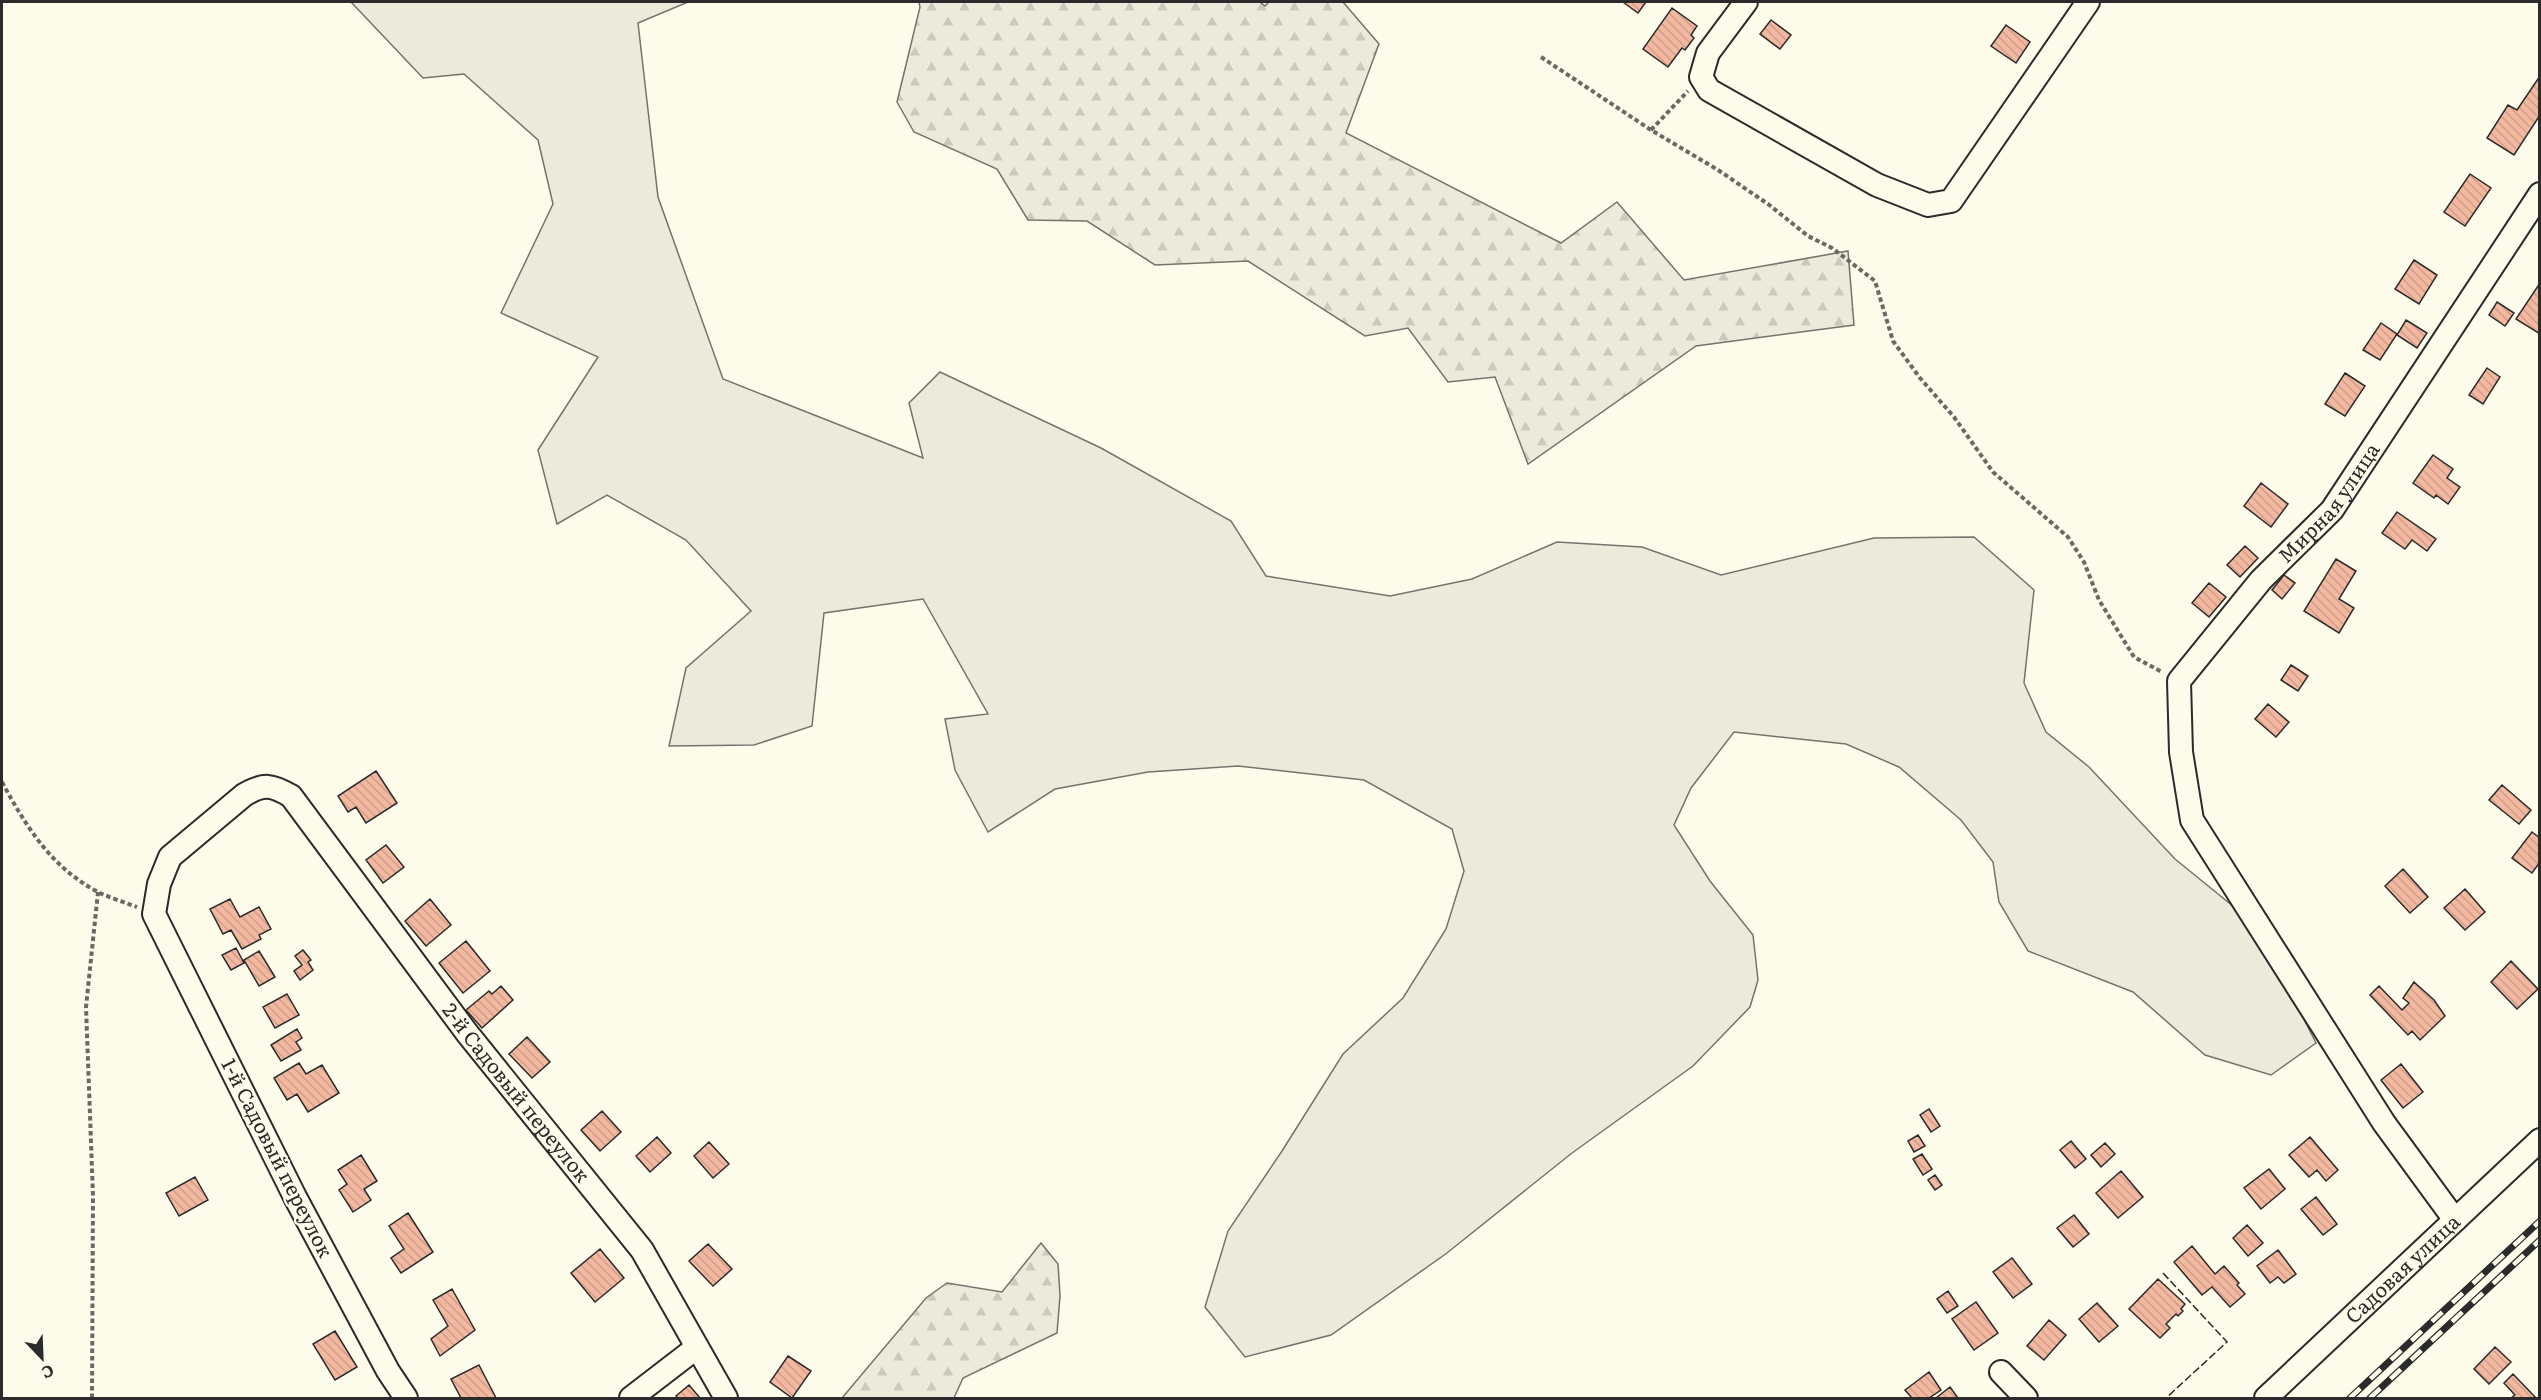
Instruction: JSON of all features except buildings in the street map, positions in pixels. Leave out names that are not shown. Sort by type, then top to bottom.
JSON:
[{"type":"street","points":[[1746,2],[1708,53],[1701,77],[1708,90],[1877,185],[1928,205],[1951,201],[2088,2]]},
{"type":"street","name":"Мирная улица","points":[[2179,681],[2260,580],[2331,510],[2540,194]]},
{"type":"street","points":[[2179,681],[2181,752],[2192,820],[2384,1123],[2455,1220]]},
{"type":"street","name":"2-й Садовый переулок","points":[[154,914],[159,884],[170,857],[244,795],[257,787],[274,786],[291,796],[467,1033],[642,1250],[726,1398]]},
{"type":"street","name":"1-й Садовый переулок","points":[[154,914],[295,1197],[388,1371],[406,1398]]},
{"type":"street","name":"Садовая улица","points":[[2266,1398],[2540,1140]]},
{"type":"street","points":[[631,1398],[696,1348]]},
{"type":"street","points":[[2001,1372],[2026,1398]]},
{"type":"path","points":[[1541,57],[1651,130],[1718,170],[1768,204],[1808,236],[1832,248],[1875,281],[1893,341],[1920,378],[1954,417],[1993,472],[2068,537],[2084,562],[2099,600],[2134,657],[2179,681]]},
{"type":"path","points":[[1651,130],[1701,77]]},
{"type":"path","points":[[2,782],[30,833],[62,867],[98,892],[154,914]]},
{"type":"path","points":[[92,1398],[93,1196],[87,1006],[98,892]]},
{"type":"green space","points":[[351,2],[688,2],[638,23],[658,197],[723,379],[923,458],[909,403],[940,372],[1101,448],[1231,521],[1266,576],[1390,596],[1472,579],[1557,542],[1642,547],[1721,575],[1874,538],[1974,537],[2034,590],[2024,683],[2046,732],[2089,767],[2175,859],[2234,907],[2288,988],[2316,1043],[2271,1075],[2205,1055],[2133,992],[2028,951],[1999,902],[1993,862],[1961,820],[1899,767],[1846,744],[1734,732],[1691,788],[1674,825],[1710,881],[1753,935],[1758,980],[1750,1007],[1693,1066],[1572,1153],[1447,1253],[1331,1335],[1245,1357],[1205,1307],[1228,1231],[1343,1054],[1403,998],[1446,929],[1464,871],[1452,829],[1364,780],[1238,766],[1148,772],[1055,789],[988,832],[955,770],[945,719],[988,714],[923,599],[824,613],[812,726],[754,745],[669,746],[686,668],[751,611],[686,540],[607,495],[557,524],[538,450],[598,357],[501,313],[553,204],[538,140],[464,74],[423,78]]},
{"type":"green space","points":[[919,2],[1260,2],[1265,6],[1269,2],[1343,2],[1379,44],[1346,133],[1561,243],[1617,202],[1684,280],[1848,251],[1854,325],[1696,346],[1528,464],[1495,377],[1448,382],[1408,328],[1365,336],[1248,261],[1155,265],[1087,221],[1028,220],[997,169],[914,132],[897,102],[920,7]]},
{"type":"green space","points":[[1041,1243],[1058,1264],[1060,1296],[1057,1333],[963,1378],[954,1398],[842,1398],[926,1298],[947,1283],[1002,1292]]},
{"type":"railway","points":[[2350,1398],[2540,1221]]},
{"type":"railway","points":[[2370,1398],[2540,1240]]},
{"type":"fence","points":[[2163,1273],[2227,1342],[2166,1398]]}]
